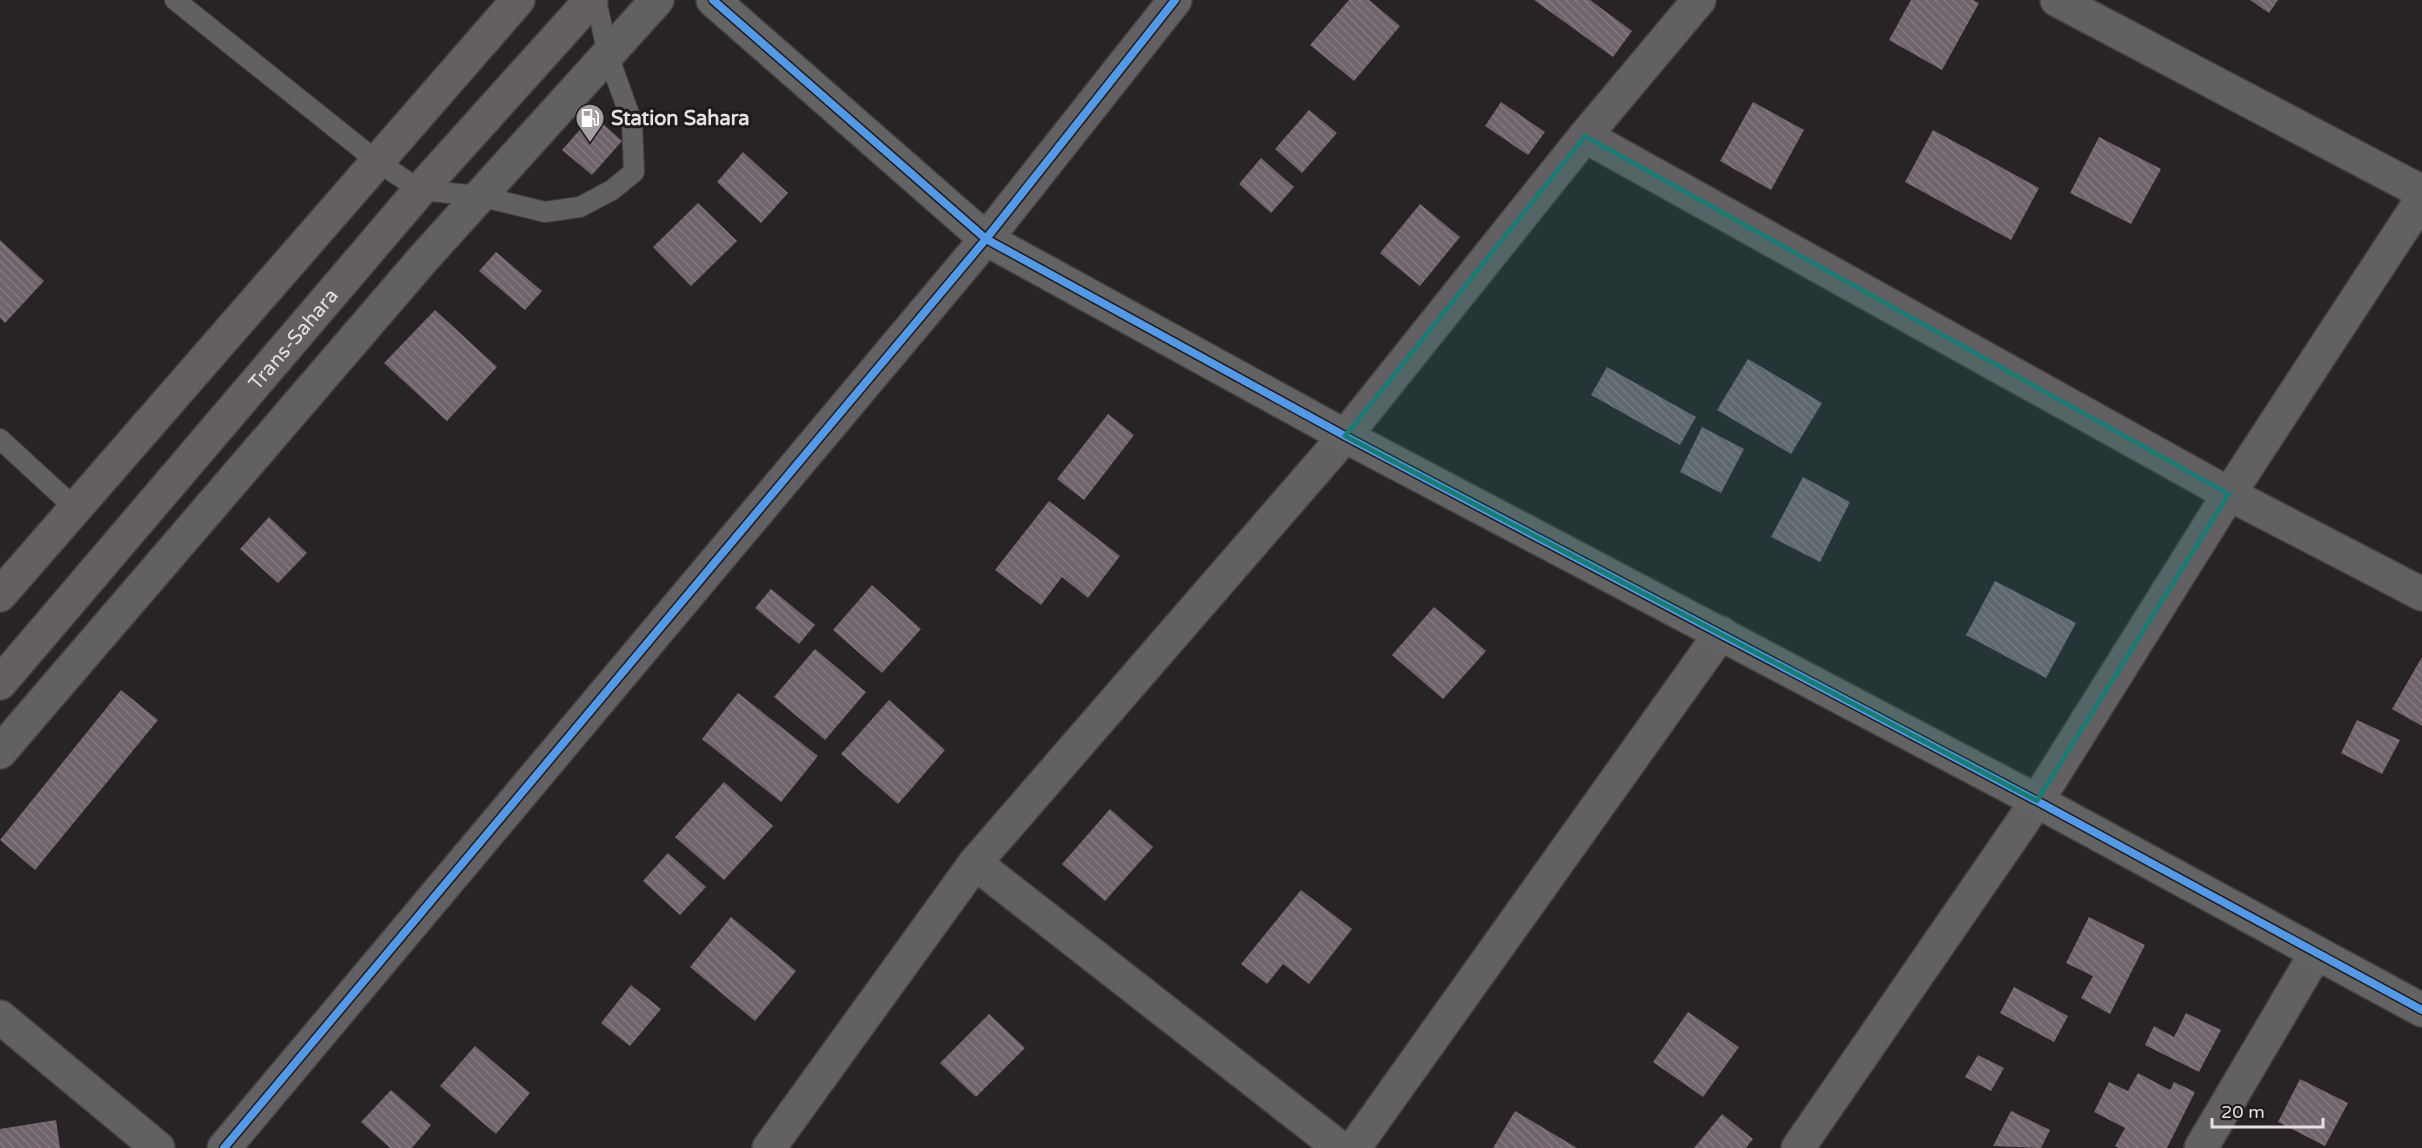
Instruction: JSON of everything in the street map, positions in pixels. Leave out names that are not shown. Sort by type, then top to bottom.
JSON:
[{"type":"main road","points":[[0,595],[518,0]]},
{"type":"main road","name":"Trans-Sahara","points":[[0,683],[420,190],[591,0]]},
{"type":"street","points":[[0,752],[479,196],[657,0]]},
{"type":"street","points":[[713,0],[986,239],[1345,436],[2037,801],[2422,1010]]},
{"type":"street","points":[[224,1148],[986,239],[1175,0]]},
{"type":"street","points":[[769,1148],[975,863],[1345,436],[1585,136],[1698,0]]},
{"type":"street","points":[[2064,1],[2422,192]]},
{"type":"street","points":[[1585,136],[2229,494],[2422,594]]},
{"type":"street","points":[[1798,1148],[2037,801],[2229,494],[2422,199]]},
{"type":"street","points":[[1354,1148],[1721,633]]},
{"type":"street","points":[[975,863],[1340,1148]]},
{"type":"street","points":[[2201,1148],[2316,953]]},
{"type":"street","points":[[0,1017],[158,1148]]},
{"type":"lane","points":[[175,0],[378,162],[420,190],[479,196],[545,212],[580,207],[612,190],[634,171],[632,122],[608,55],[596,0]]},
{"type":"lane","points":[[0,439],[75,508]]},
{"type":"highlighted area","points":[[1585,136],[2229,494],[2037,801],[1345,436]]},
{"type":"building","points":[[1349,0],[1369,0],[1400,26],[1354,81],[1310,45]]},
{"type":"building","points":[[1534,0],[1590,0],[1632,31],[1613,57]]},
{"type":"building","points":[[1911,0],[1973,0],[1979,3],[1942,70],[1889,40]]},
{"type":"building","points":[[2250,0],[2278,0],[2269,13]]},
{"type":"building","points":[[1501,102],[1545,132],[1528,155],[1485,126]]},
{"type":"building","points":[[1753,102],[1804,130],[1771,190],[1720,161]]},
{"type":"building","points":[[1309,110],[1337,133],[1302,173],[1275,149]]},
{"type":"building","points":[[593,115],[622,141],[592,175],[562,150]]},
{"type":"building","points":[[1933,130],[2039,188],[2011,240],[1905,182]]},
{"type":"building","points":[[2099,137],[2161,169],[2131,224],[2070,193]]},
{"type":"building","points":[[743,152],[788,193],[761,223],[717,182]]},
{"type":"building","points":[[1261,158],[1294,187],[1271,213],[1239,184]]},
{"type":"building","points":[[698,203],[737,241],[691,286],[653,247]]},
{"type":"building","points":[[1420,204],[1460,237],[1420,286],[1380,253]]},
{"type":"building","points":[[0,240],[44,281],[5,323],[0,318]]},
{"type":"building","points":[[496,252],[542,291],[525,310],[479,271]]},
{"type":"building","points":[[435,310],[497,367],[447,421],[384,363]]},
{"type":"building","points":[[1748,359],[1822,403],[1791,454],[1717,410]]},
{"type":"building","points":[[1607,367],[1696,417],[1680,445],[1591,395]]},
{"type":"building","points":[[1108,414],[1134,435],[1084,500],[1057,479]]},
{"type":"building","points":[[1702,427],[1744,449],[1721,493],[1680,472]]},
{"type":"building","points":[[1803,477],[1850,502],[1820,562],[1771,537]]},
{"type":"building","points":[[1049,501],[1120,556],[1088,598],[1062,577],[1041,605],[995,570]]},
{"type":"building","points":[[269,517],[307,553],[278,583],[240,549]]},
{"type":"building","points":[[1995,581],[2076,623],[2046,678],[1966,635]]},
{"type":"building","points":[[872,585],[921,629],[882,673],[833,630]]},
{"type":"building","points":[[771,589],[815,625],[799,644],[755,608]]},
{"type":"building","points":[[1434,607],[1486,651],[1443,699],[1392,655]]},
{"type":"building","points":[[815,649],[866,692],[825,740],[774,697]]},
{"type":"building","points":[[2422,657],[2422,726],[2392,709]]},
{"type":"building","points":[[121,690],[158,720],[35,870],[0,840]]},
{"type":"building","points":[[738,693],[818,756],[781,802],[702,739]]},
{"type":"building","points":[[889,700],[945,750],[898,804],[841,754]]},
{"type":"building","points":[[2357,720],[2400,740],[2382,774],[2341,753]]},
{"type":"building","points":[[724,782],[773,826],[724,880],[675,837]]},
{"type":"building","points":[[1110,809],[1153,847],[1105,901],[1062,864]]},
{"type":"building","points":[[668,853],[706,887],[680,915],[643,881]]},
{"type":"building","points":[[1301,890],[1352,929],[1309,984],[1283,964],[1267,984],[1241,964]]},
{"type":"building","points":[[731,917],[796,971],[755,1021],[690,967]]},
{"type":"building","points":[[2089,917],[2145,945],[2110,1014],[2081,998],[2093,976],[2066,963]]},
{"type":"building","points":[[631,985],[661,1009],[630,1046],[601,1023]]},
{"type":"building","points":[[2014,987],[2068,1016],[2054,1042],[2000,1013]]},
{"type":"building","points":[[1688,1012],[1739,1047],[1703,1097],[1653,1062]]},
{"type":"building","points":[[2186,1013],[2221,1030],[2199,1072],[2145,1045],[2154,1026],[2174,1037]]},
{"type":"building","points":[[989,1014],[1025,1048],[976,1097],[940,1063]]},
{"type":"building","points":[[475,1046],[530,1093],[496,1134],[440,1086]]},
{"type":"building","points":[[1978,1055],[2004,1068],[1991,1091],[1965,1077]]},
{"type":"building","points":[[2138,1073],[2170,1090],[2174,1082],[2195,1092],[2167,1148],[2119,1148],[2115,1146],[2125,1128],[2094,1112],[2109,1082],[2128,1091]]},
{"type":"building","points":[[2300,1079],[2348,1103],[2325,1146],[2278,1122]]},
{"type":"building","points":[[391,1090],[431,1125],[412,1148],[390,1148],[361,1122]]},
{"type":"building","points":[[1515,1111],[1577,1148],[1493,1148]]},
{"type":"building","points":[[2011,1111],[2050,1130],[2041,1148],[1993,1146]]},
{"type":"building","points":[[1722,1114],[1753,1139],[1746,1148],[1694,1148]]},
{"type":"building","points":[[56,1120],[60,1148],[0,1148],[0,1129]]},
{"type":"cycle path","points":[[713,0],[986,239],[1345,436],[2037,801],[2422,1010]]},
{"type":"cycle path","points":[[224,1148],[986,239],[1175,0]]},
{"type":"place","name":"Station Sahara","points":[[590,144]]}]
